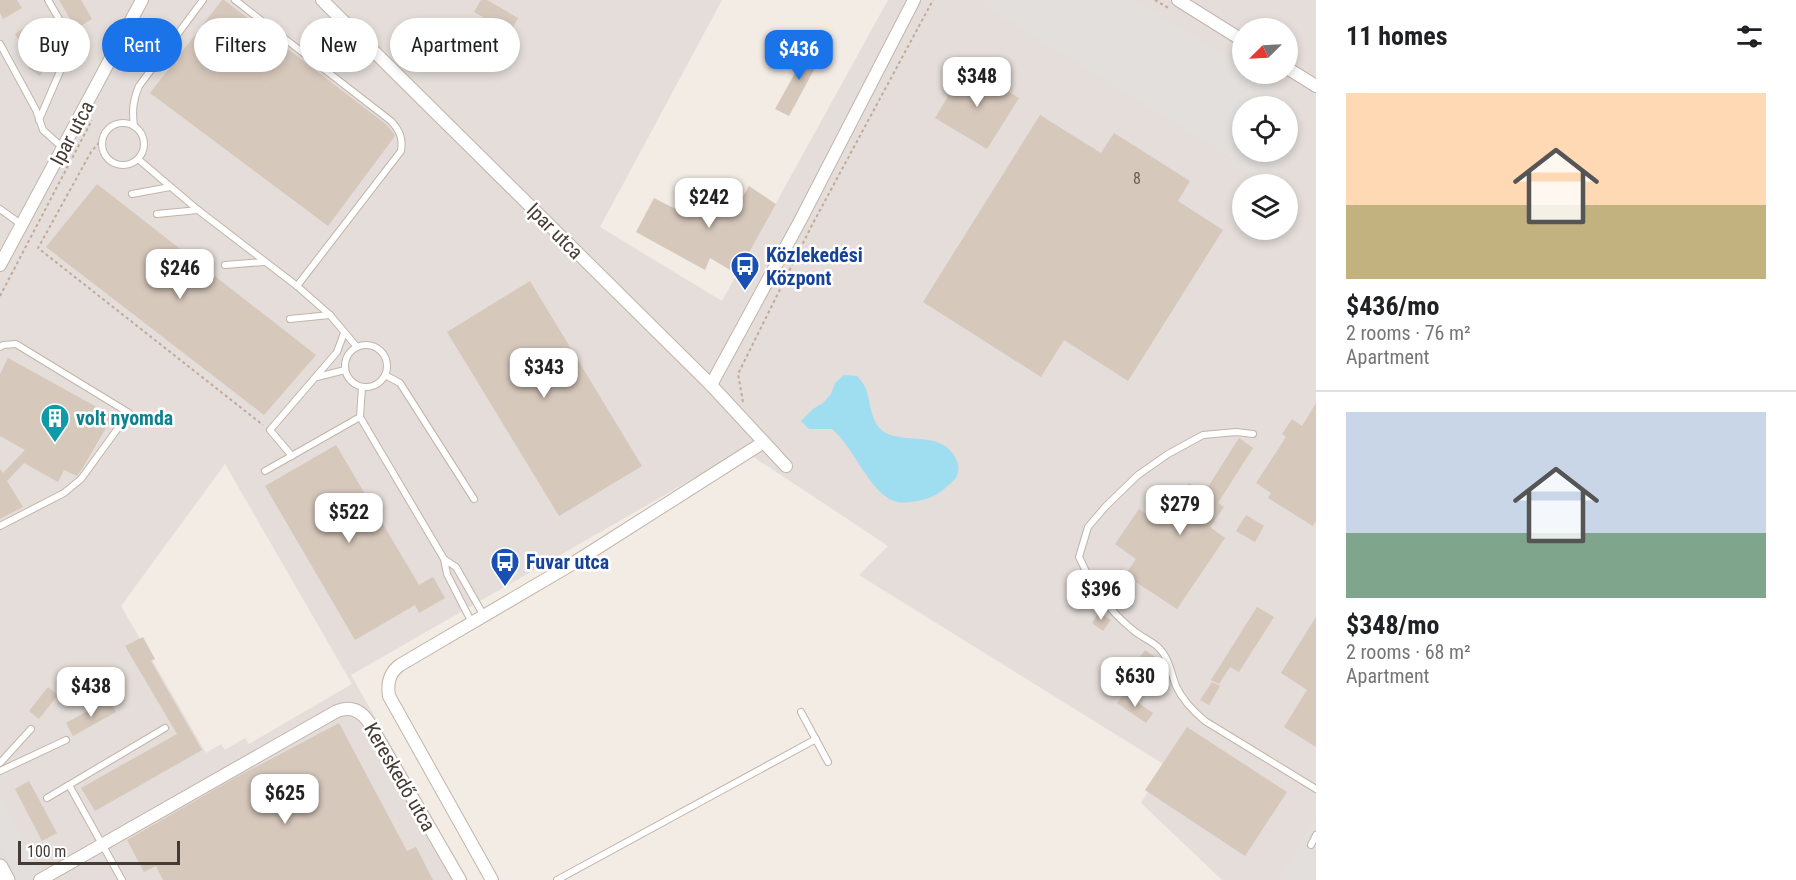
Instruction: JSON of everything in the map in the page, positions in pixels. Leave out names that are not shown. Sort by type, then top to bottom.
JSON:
[{"type":"street","name":"Ipar utca","points":[[0,265],[142,0]]},
{"type":"street","name":"Ipar utca","points":[[322,0],[711,385],[786,466]]},
{"type":"street","points":[[711,385],[800,221],[914,0]]},
{"type":"street","points":[[1178,0],[1232,34]]},
{"type":"street","points":[[1298,75],[1316,86]]},
{"type":"street","points":[[492,880],[389,696],[388,681],[395,669],[572,564],[764,442]]},
{"type":"street","name":"Kereskedő utca","points":[[40,880],[337,711],[350,708],[363,714],[368,721],[460,880]]},
{"type":"street","points":[[0,867],[7,880]]},
{"type":"lane","points":[[39,120],[71,46],[70,38],[48,0]]},
{"type":"lane","points":[[134,126],[132,110],[134,96],[139,86],[203,0]]},
{"type":"lane","points":[[235,0],[391,121],[400,134],[402,142],[397,156],[297,286]]},
{"type":"lane","points":[[0,44],[36,110],[44,130],[64,149]]},
{"type":"lane","points":[[124,123],[134,126],[144,140],[144,150],[138,159],[126,166],[112,163],[103,152],[103,138],[108,129],[124,123]]},
{"type":"lane","points":[[138,159],[170,188],[297,286],[330,315],[357,347]]},
{"type":"lane","points":[[132,194],[170,188]]},
{"type":"lane","points":[[0,208],[22,225]]},
{"type":"lane","points":[[157,214],[198,210]]},
{"type":"lane","points":[[225,265],[264,262]]},
{"type":"lane","points":[[291,319],[330,315]]},
{"type":"lane","points":[[292,456],[270,430],[337,352],[344,333]]},
{"type":"lane","points":[[0,347],[16,344],[129,413],[81,479],[64,493],[0,526]]},
{"type":"lane","points":[[367,345],[380,350],[387,361],[386,375],[376,385],[362,387],[350,380],[345,370],[347,356],[357,347],[367,345]]},
{"type":"lane","points":[[316,377],[345,370]]},
{"type":"lane","points":[[386,375],[400,383],[474,499]]},
{"type":"lane","points":[[362,387],[360,417],[444,559],[447,574],[473,623]]},
{"type":"lane","points":[[265,471],[360,417]]},
{"type":"lane","points":[[1253,434],[1236,432],[1203,435],[1168,454],[1138,475],[1088,527],[1079,556],[1092,584],[1106,604],[1133,630],[1160,648],[1170,665],[1177,687],[1189,707],[1205,721],[1316,789]]},
{"type":"lane","points":[[444,559],[456,567],[484,616]]},
{"type":"lane","points":[[801,712],[828,762]]},
{"type":"lane","points":[[47,798],[165,728]]},
{"type":"lane","points":[[0,763],[31,729]]},
{"type":"lane","points":[[557,880],[816,739]]},
{"type":"lane","points":[[0,771],[66,740]]},
{"type":"lane","points":[[69,785],[122,880]]},
{"type":"lane","points":[[1311,845],[1316,835]]},
{"type":"path","points":[[743,404],[738,374],[812,225],[933,0]]},
{"type":"path","points":[[0,296],[95,114]]},
{"type":"path","points":[[103,138],[91,152],[38,248],[270,430]]},
{"type":"shaded area","points":[[0,0],[722,0],[600,227],[722,301],[888,0],[1316,0],[1316,880],[1222,880],[1141,803],[1165,765],[859,575],[888,546],[743,450],[351,675],[468,880],[0,880]],"holes":[[[225,464],[352,684],[249,744],[245,738],[225,750],[221,744],[206,753],[121,606]]]},
{"type":"shaded area","points":[[983,0],[1135,0],[1232,60],[1232,84],[1271,84],[1276,87],[1270,96],[1232,96],[1232,158],[981,4]]},
{"type":"shaded area","points":[[1238,162],[1281,162],[1273,174],[1258,174]]},
{"type":"shaded area","points":[[0,797],[44,880],[17,880],[0,847]]},
{"type":"shaded area","points":[[1316,816],[1316,880],[1277,880]]},
{"type":"water","points":[[844,375],[857,376],[865,387],[874,420],[882,430],[897,437],[933,441],[949,449],[958,464],[955,479],[932,497],[917,501],[894,501],[885,496],[869,479],[832,429],[809,429],[801,421],[823,403],[831,394],[835,383]]},
{"type":"building","points":[[0,0],[17,0],[22,8],[3,19],[0,13]]},
{"type":"building","points":[[59,0],[81,0],[92,19],[90,20],[90,18],[70,18]]},
{"type":"building","points":[[224,0],[247,18],[208,18]]},
{"type":"building","points":[[481,0],[487,0],[518,18],[484,18],[474,12]]},
{"type":"building","points":[[194,36],[194,72],[288,72],[288,49],[300,58],[300,72],[318,72],[387,125],[395,136],[328,226],[150,93],[166,72],[182,72],[182,52]]},
{"type":"building","points":[[810,46],[823,53],[789,116],[775,109]]},
{"type":"building","points":[[966,66],[1019,98],[987,149],[935,118]]},
{"type":"building","points":[[1040,115],[1101,153],[1114,133],[1190,181],[1178,201],[1223,230],[1128,381],[1064,340],[1041,377],[923,302]]},
{"type":"building","points":[[97,184],[316,355],[264,415],[46,247]]},
{"type":"building","points":[[749,186],[776,204],[737,274],[710,258],[705,270],[636,232],[654,198],[689,216],[703,192],[735,210]]},
{"type":"building","points":[[530,281],[642,466],[559,516],[447,332]]},
{"type":"building","name":"volt nyomda","points":[[8,358],[113,416],[77,476],[64,470],[58,482],[24,463],[7,481],[23,507],[0,519],[0,469],[3,473],[25,450],[0,436],[0,374]]},
{"type":"building","points":[[1316,403],[1316,521],[1313,526],[1268,498],[1271,493],[1256,483],[1286,437],[1282,434],[1292,419],[1302,426]]},
{"type":"building","points":[[1239,438],[1253,448],[1218,503],[1224,507],[1210,527],[1225,538],[1177,609],[1125,575],[1136,559],[1115,544],[1139,509],[1161,523],[1189,483],[1204,493]]},
{"type":"building","points":[[336,445],[419,585],[433,577],[445,598],[419,613],[415,605],[355,640],[265,486]]},
{"type":"building","points":[[1246,515],[1264,526],[1255,542],[1236,531]]},
{"type":"building","points":[[1257,607],[1274,617],[1239,672],[1230,667],[1219,684],[1211,680]]},
{"type":"building","points":[[1099,612],[1111,620],[1103,631],[1092,623]]},
{"type":"building","points":[[1316,617],[1316,747],[1284,727],[1307,690],[1281,673]]},
{"type":"building","points":[[143,637],[155,659],[151,661],[202,750],[95,811],[81,788],[177,734],[125,646]]},
{"type":"building","points":[[1145,650],[1159,660],[1132,694],[1122,687]]},
{"type":"building","points":[[1212,682],[1220,686],[1209,705],[1200,700]]},
{"type":"building","points":[[48,687],[58,695],[39,719],[29,711]]},
{"type":"building","points":[[1124,693],[1153,713],[1146,723],[1117,703]]},
{"type":"building","points":[[109,699],[116,712],[73,736],[66,723]]},
{"type":"building","points":[[339,723],[407,851],[416,847],[433,880],[163,880],[156,866],[144,872],[127,840],[233,779]]},
{"type":"building","points":[[1187,727],[1287,792],[1245,856],[1145,790]]},
{"type":"building","points":[[29,781],[57,833],[42,841],[15,789]]},
{"type":"place","name":"Közlekedési Központ","points":[[745,292]]},
{"type":"place","name":"volt nyomda","points":[[55,444]]},
{"type":"place","name":"Fuvar utca","points":[[505,588]]}]
